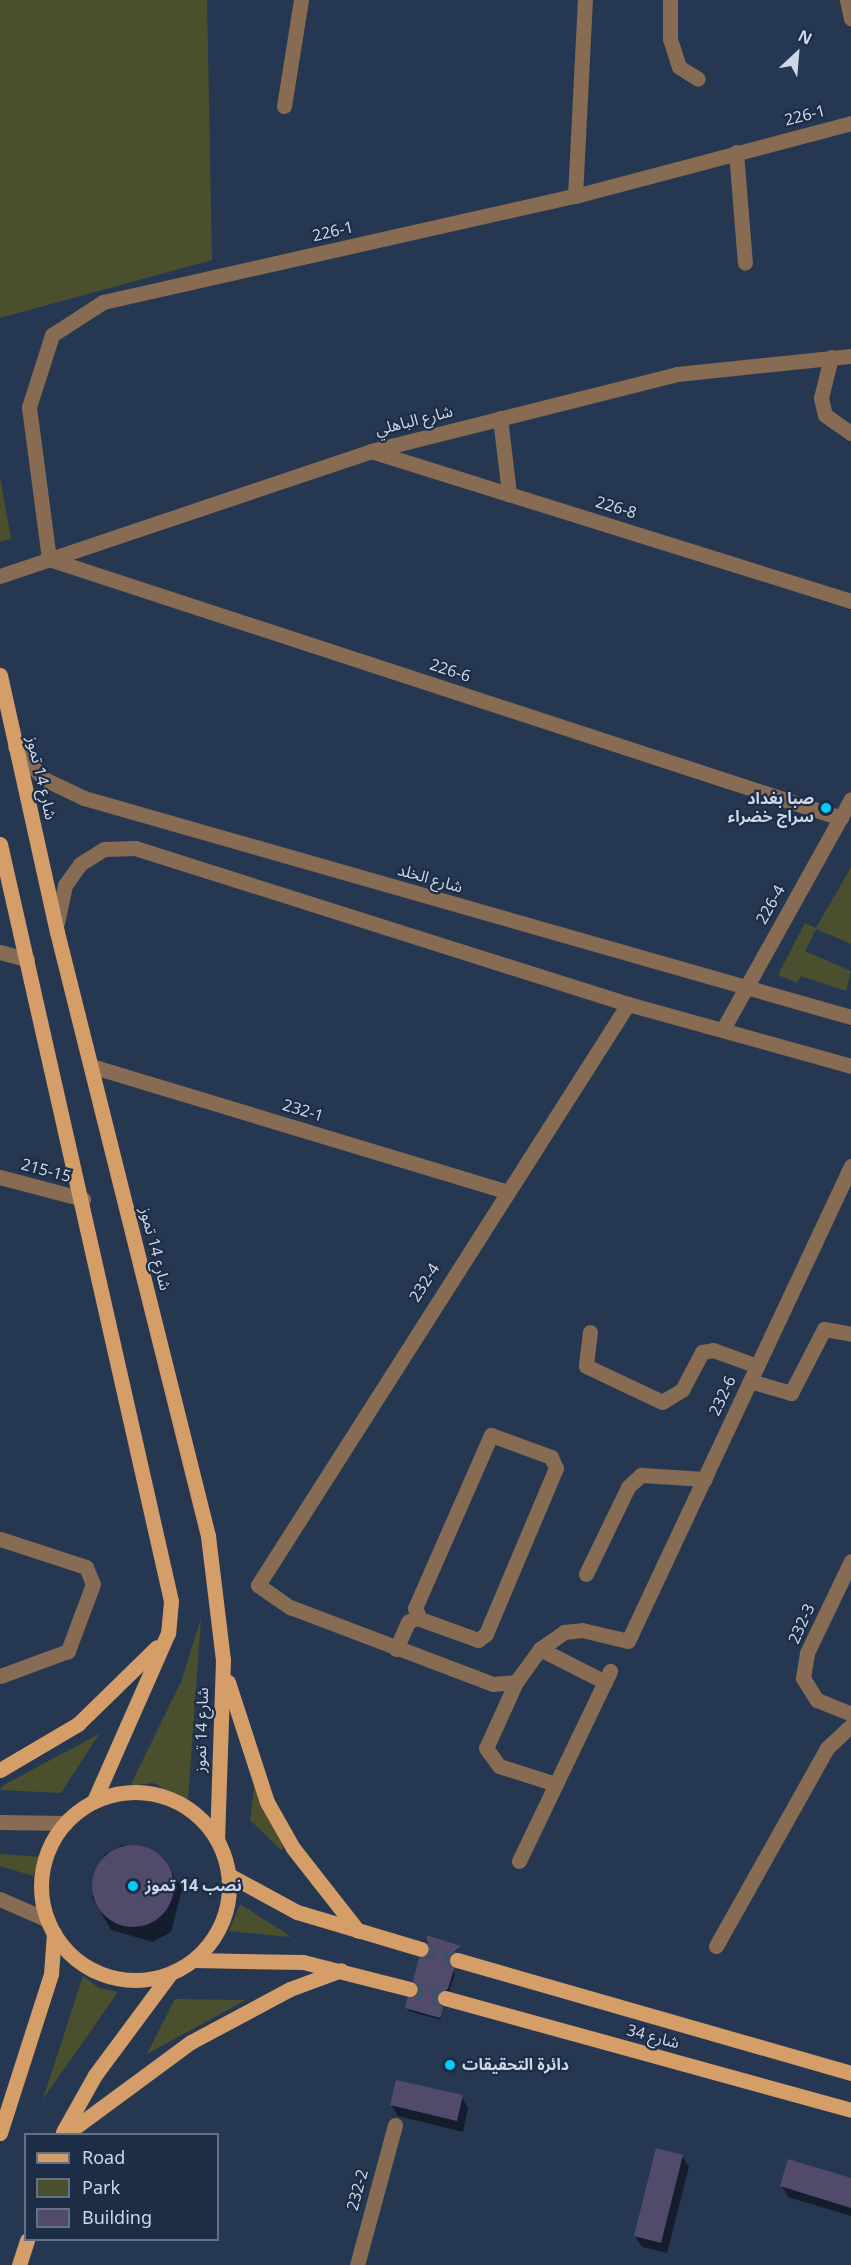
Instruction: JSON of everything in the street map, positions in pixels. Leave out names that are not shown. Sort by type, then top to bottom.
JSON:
[{"type":"main road","name":"شارع 14 تموز","points":[[0,675],[57,932],[208,1536],[223,1660],[217,1840]]},
{"type":"main road","points":[[0,844],[167,1566],[168,1633],[94,1801]]},
{"type":"main road","points":[[0,1770],[78,1724],[141,1667],[168,1633]]},
{"type":"main road","points":[[223,1660],[247,1753],[267,1802],[292,1848],[358,1931]]},
{"type":"main road","points":[[0,2133],[51,1974],[51,1927],[43,1869],[65,1823],[94,1801],[133,1792],[172,1800],[205,1823],[217,1840],[229,1875],[224,1916],[194,1960]]},
{"type":"main road","points":[[229,1875],[297,1912],[422,1949]]},
{"type":"main road","points":[[51,1927],[97,1971],[134,1979],[171,1972],[194,1960],[272,1958],[341,1970],[410,1989]]},
{"type":"main road","name":"شارع 34","points":[[457,1960],[851,2073]]},
{"type":"main road","points":[[67,2133],[191,2042],[290,1989],[341,1970]]},
{"type":"main road","points":[[62,2133],[95,2074],[171,1972]]},
{"type":"main road","name":"شارع 34","points":[[445,1998],[851,2110]]},
{"type":"main road","points":[[19,2265],[27,2241]]},
{"type":"street","points":[[284,106],[301,0]]},
{"type":"street","points":[[575,196],[585,0]]},
{"type":"street","points":[[670,0],[670,39],[679,67],[698,79]]},
{"type":"street","points":[[847,0],[851,19]]},
{"type":"street","name":"226-1","points":[[49,559],[29,407],[52,335],[104,302],[575,196],[851,123]]},
{"type":"street","points":[[736,152],[745,263]]},
{"type":"street","name":"شارع الباهلي","points":[[0,576],[371,451],[677,374],[851,356]]},
{"type":"street","points":[[831,357],[821,398],[825,415],[851,433]]},
{"type":"street","points":[[500,418],[508,494]]},
{"type":"street","name":"226-8","points":[[371,451],[851,601]]},
{"type":"street","name":"226-6","points":[[49,559],[840,818]]},
{"type":"street","name":"شارع الخلد","points":[[15,747],[44,779],[84,798],[745,989],[851,1017]]},
{"type":"street","name":"226-4","points":[[723,1029],[851,799]]},
{"type":"street","points":[[57,932],[61,896],[80,864],[104,849],[135,848],[628,1004],[851,1066]]},
{"type":"street","points":[[0,952],[27,959]]},
{"type":"street","name":"232-4","points":[[396,1649],[290,1607],[258,1585],[504,1191],[628,1004]]},
{"type":"street","name":"232-1","points":[[91,1066],[504,1191]]},
{"type":"street","name":"232-6","points":[[540,1649],[573,1630],[628,1641],[851,1166]]},
{"type":"street","name":"215-15","points":[[0,1178],[83,1199]]},
{"type":"street","points":[[750,1381],[791,1393],[824,1329],[836,1327],[851,1334]]},
{"type":"street","points":[[590,1332],[586,1366],[662,1402],[682,1390],[702,1353],[713,1350],[757,1366]]},
{"type":"street","points":[[500,1435],[554,1459],[554,1472],[484,1637],[474,1640],[417,1617],[416,1604],[488,1438],[500,1435]]},
{"type":"street","points":[[586,1574],[628,1487],[641,1474],[705,1479]]},
{"type":"street","points":[[0,1539],[86,1568],[93,1580],[68,1651],[0,1676]]},
{"type":"street","name":"232-3","points":[[851,1561],[807,1653],[803,1678],[817,1700],[851,1714]]},
{"type":"street","points":[[417,1617],[408,1622],[396,1649],[494,1684],[516,1682]]},
{"type":"street","points":[[519,1861],[608,1677],[540,1649],[516,1682],[489,1737],[490,1757],[499,1766],[556,1784]]},
{"type":"street","points":[[716,1946],[827,1748],[851,1726]]},
{"type":"street","points":[[0,1822],[65,1823]]},
{"type":"street","points":[[0,1899],[51,1927]]},
{"type":"street","name":"232-2","points":[[357,2265],[395,2125]]},
{"type":"green space","points":[[0,0],[207,0],[212,260],[0,318]]},
{"type":"green space","points":[[0,477],[11,539],[0,542]]},
{"type":"green space","points":[[851,867],[851,944],[816,929],[805,951],[851,971],[846,991],[801,976],[797,983],[778,975],[805,923],[816,928]]},
{"type":"green space","points":[[201,1618],[188,1800],[153,1783],[130,1786],[181,1682]]},
{"type":"green space","points":[[99,1734],[61,1793],[0,1790],[2,1786]]},
{"type":"green space","points":[[255,1781],[283,1846],[282,1851],[250,1820]]},
{"type":"green space","points":[[0,1854],[40,1857],[33,1876],[0,1866]]},
{"type":"green space","points":[[240,1904],[290,1936],[290,1937],[229,1931]]},
{"type":"green space","points":[[83,1976],[99,1988],[118,1992],[43,2099]]},
{"type":"green space","points":[[175,1999],[246,2000],[147,2054]]},
{"type":"building","points":[[133,1845],[149,1848],[162,1857],[171,1870],[174,1886],[171,1902],[162,1915],[149,1924],[133,1927],[117,1924],[104,1915],[95,1902],[92,1886],[95,1870],[104,1857],[117,1848]]},
{"type":"building","points":[[426,1935],[461,1946],[448,1957],[454,1969],[448,1989],[436,1995],[443,2008],[440,2018],[405,2008],[407,1998],[419,1992],[413,1980],[419,1958],[430,1951]]},
{"type":"building","points":[[396,2080],[463,2095],[457,2121],[390,2105]]},
{"type":"building","points":[[656,2148],[683,2155],[661,2243],[634,2236]]},
{"type":"building","points":[[788,2159],[851,2178],[851,2208],[780,2186]]},
{"type":"tunnel","points":[[421,1949],[457,1960]]},
{"type":"tunnel","points":[[410,1989],[445,1998]]},
{"type":"place","name":"صبا بغداد سراج خضراء","points":[[826,808]]},
{"type":"place","name":"نصب 14 تموز","points":[[133,1886]]},
{"type":"place","name":"دائرة التحقيقات","points":[[450,2065]]}]
